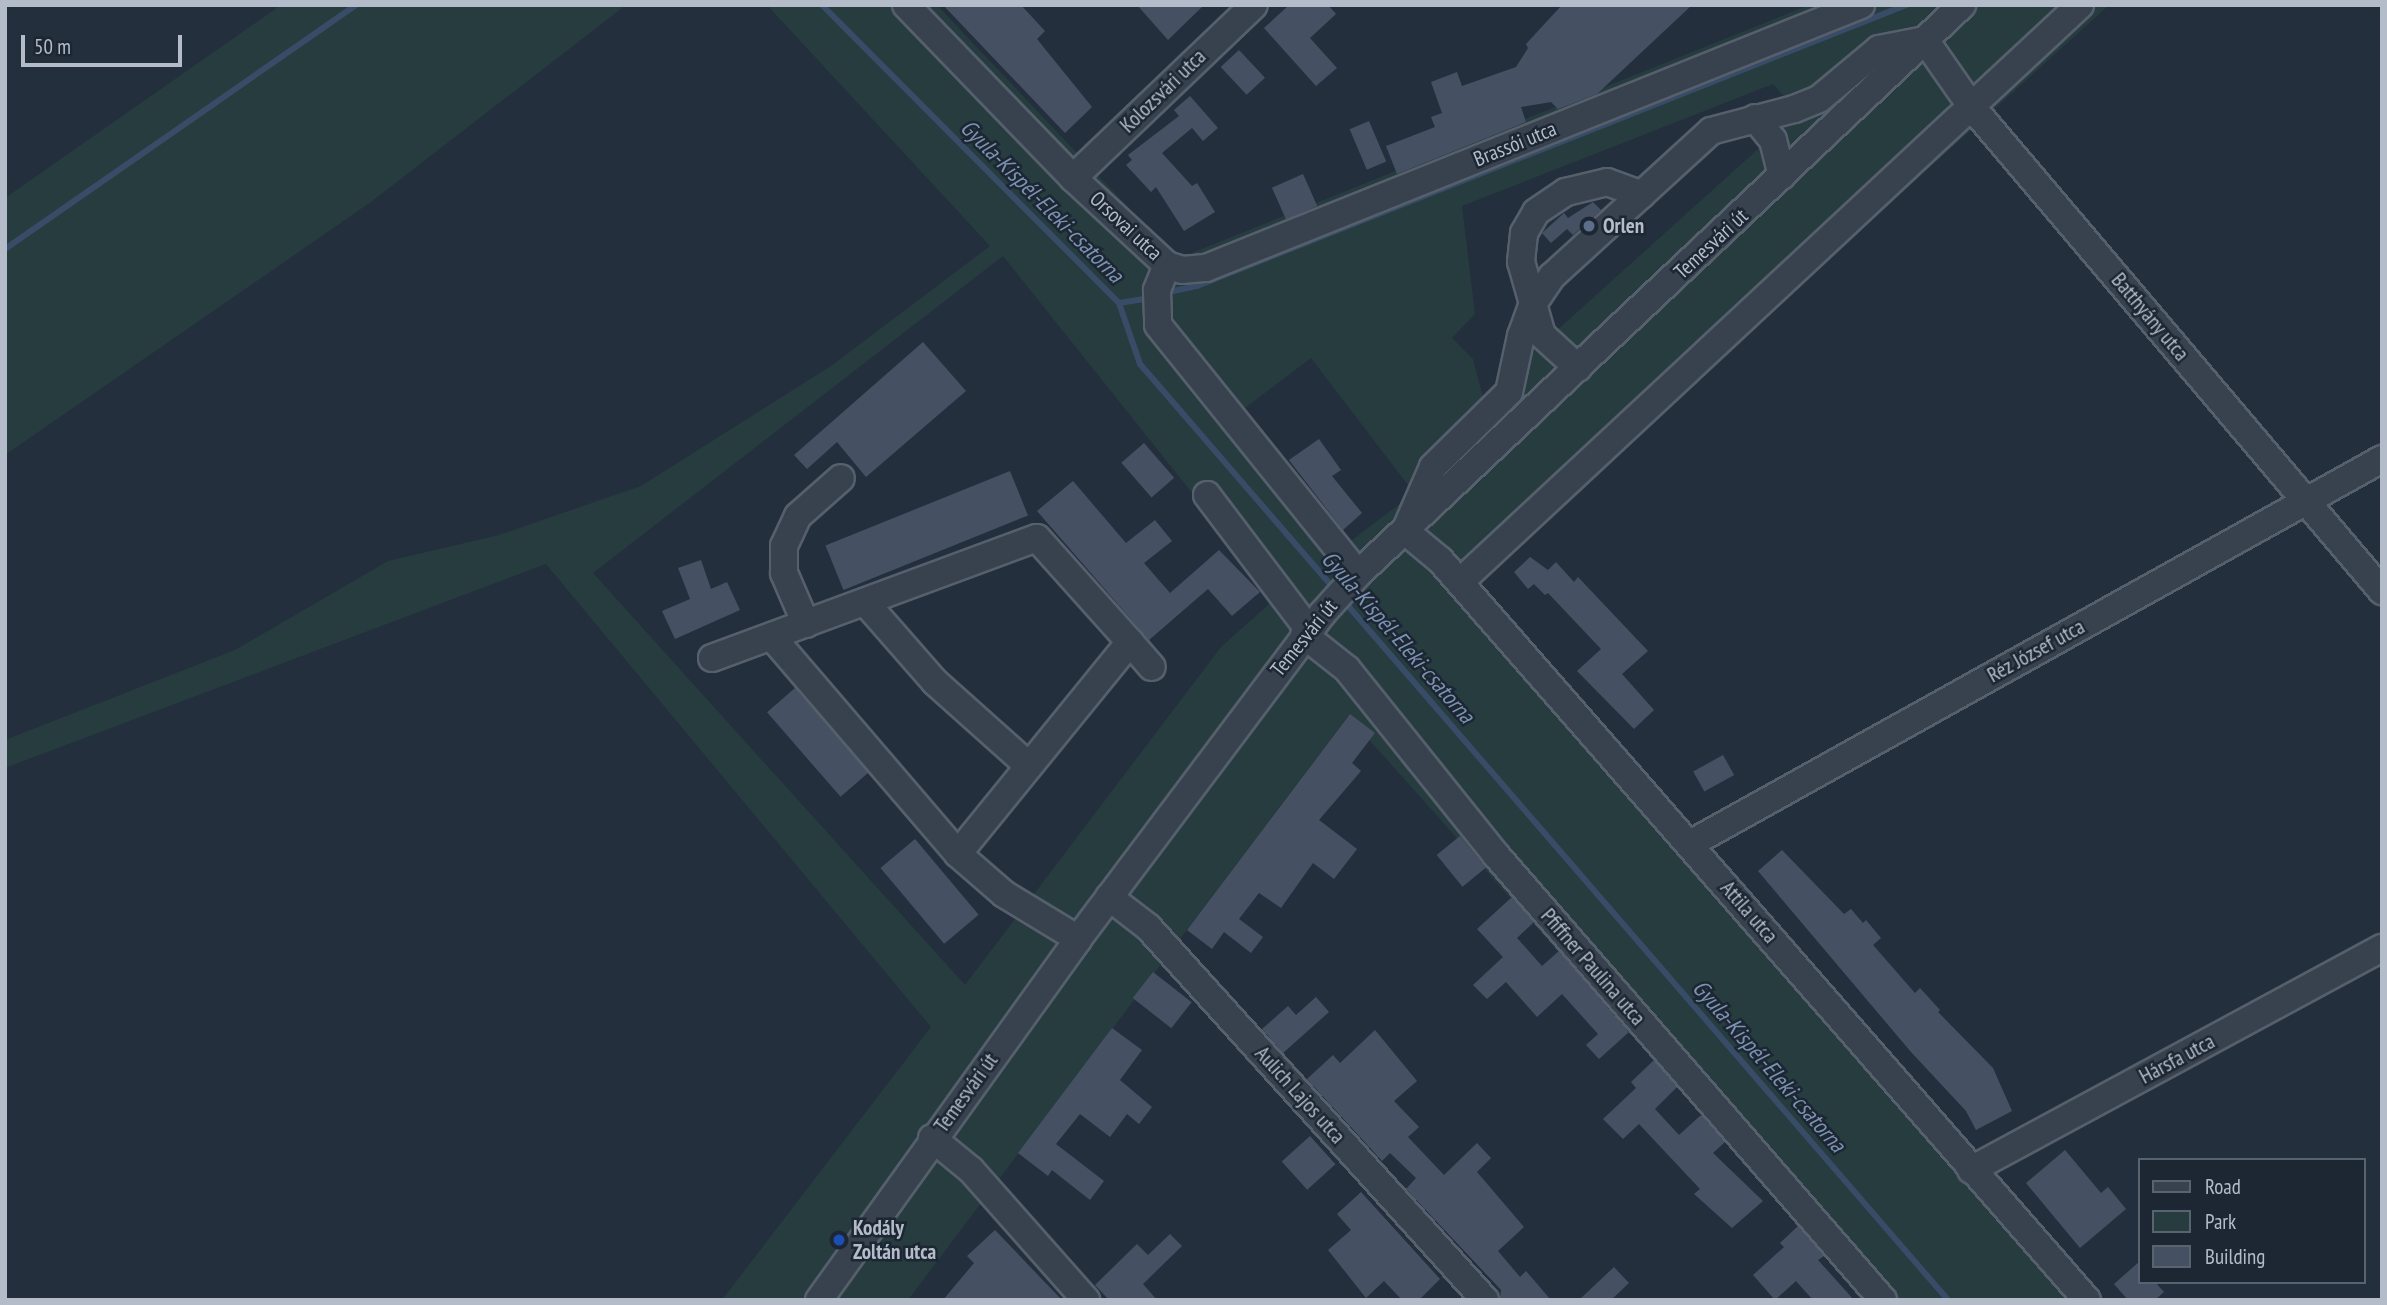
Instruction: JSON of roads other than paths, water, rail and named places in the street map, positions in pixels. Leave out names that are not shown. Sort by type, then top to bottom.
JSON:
[{"type":"street","name":"Orsovai utca","points":[[906,5],[1073,178],[1167,265],[1156,298],[1158,325],[1354,578]]},
{"type":"street","name":"Kolozsvári utca","points":[[1073,178],[1254,5]]},
{"type":"street","name":"Brassói utca","points":[[1167,265],[1182,270],[1206,268],[1861,5]]},
{"type":"street","name":"Temesvári út","points":[[819,1300],[932,1138],[1109,897],[1312,626],[1354,578],[1962,5]]},
{"type":"street","points":[[1460,582],[2080,5]]},
{"type":"street","name":"Batthyány utca","points":[[1925,40],[1970,106],[2382,591]]},
{"type":"street","points":[[1405,531],[1433,467],[1509,392],[1532,306],[1552,276],[1711,131],[1819,99],[1879,49],[1925,40]]},
{"type":"street","points":[[1755,118],[1773,140],[1782,176]]},
{"type":"street","points":[[1578,369],[1542,335],[1521,262],[1524,233],[1536,212],[1566,192],[1594,184],[1621,185],[1642,195]]},
{"type":"street","name":"Réz József utca","points":[[1690,844],[2382,458]]},
{"type":"street","points":[[806,624],[784,573],[784,546],[799,516],[841,478]]},
{"type":"street","name":"Pfiffner Paulina utca","points":[[1207,495],[1496,855],[1883,1300]]},
{"type":"street","name":"Attila utca","points":[[1405,531],[1460,582],[2087,1300]]},
{"type":"street","points":[[712,658],[1037,538],[1152,667]]},
{"type":"street","points":[[865,602],[935,682],[1029,766]]},
{"type":"street","points":[[772,637],[958,854],[1013,901],[1078,939]]},
{"type":"street","points":[[958,854],[1130,642]]},
{"type":"street","name":"Aulich Lajos utca","points":[[1109,897],[1148,927],[1485,1300]]},
{"type":"street","name":"Hársfa utca","points":[[1971,1170],[2382,948]]},
{"type":"street","points":[[932,1138],[971,1170],[1086,1300]]},
{"type":"waterway","points":[[5,249],[356,5]]},
{"type":"waterway","name":"Gyula-Kispél-Eleki-csatorna","points":[[822,5],[1119,303],[1140,364],[1334,589]]},
{"type":"waterway","points":[[1164,293],[1197,286],[1906,5]]},
{"type":"waterway","points":[[1119,303],[1151,298]]},
{"type":"waterway","name":"Gyula-Kispél-Eleki-csatorna","points":[[1343,600],[1948,1300]]},
{"type":"place","name":"Orlen","points":[[1589,226]]},
{"type":"place","name":"Kodály Zoltán utca","points":[[839,1240]]}]
